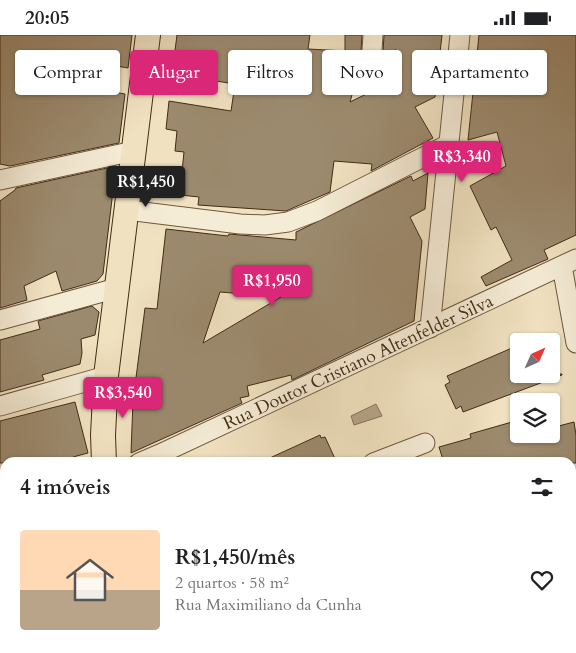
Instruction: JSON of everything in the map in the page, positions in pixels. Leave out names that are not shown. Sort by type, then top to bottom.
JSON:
[{"type":"main road","points":[[104,457],[106,376],[148,35]]},
{"type":"street","points":[[372,50],[373,35]]},
{"type":"street","points":[[430,328],[460,35]]},
{"type":"street","points":[[126,210],[240,224],[265,225],[288,221],[317,211],[449,144]]},
{"type":"street","points":[[0,179],[134,151]]},
{"type":"street","points":[[569,263],[576,343]]},
{"type":"street","name":"Rua Doutor Cristiano Altenfelder Silva","points":[[153,457],[569,263]]},
{"type":"street","points":[[0,319],[117,288]]},
{"type":"street","points":[[0,406],[106,376]]},
{"type":"street","points":[[389,457],[425,443]]},
{"type":"shaded area","points":[[376,404],[382,416],[354,425],[351,416]]},
{"type":"building","points":[[0,35],[132,35],[128,68],[120,67],[120,50],[15,50],[15,95],[125,94],[119,143],[10,166],[0,164]]},
{"type":"building","points":[[177,35],[310,35],[308,49],[326,50],[322,50],[322,95],[352,95],[350,102],[364,95],[402,95],[402,50],[383,50],[384,35],[442,35],[440,50],[412,50],[412,95],[435,95],[435,97],[415,107],[433,138],[371,171],[372,164],[334,161],[330,192],[286,211],[198,205],[199,197],[171,194],[172,180],[181,181],[184,152],[175,151],[177,131],[166,129],[169,101],[231,111],[233,95],[312,95],[312,50],[228,50],[228,83],[218,81],[218,50],[175,50]]},
{"type":"building","points":[[345,35],[362,35],[361,50],[345,50]]},
{"type":"building","points":[[479,35],[576,35],[576,235],[544,250],[548,259],[486,286],[481,277],[512,260],[496,227],[491,230],[470,186],[506,166],[497,132],[468,140],[473,95],[547,95],[547,50],[477,50]]},
{"type":"building","points":[[116,166],[103,274],[97,281],[62,291],[56,271],[24,286],[27,300],[0,308],[0,201],[16,188]]},
{"type":"building","points":[[428,173],[425,209],[410,217],[422,241],[414,321],[292,380],[291,375],[247,386],[249,396],[240,398],[242,403],[131,453],[133,401],[145,308],[157,309],[166,229],[228,236],[229,234],[296,240],[296,232],[411,176],[413,181]],"holes":[[[220,292],[281,297],[203,343]]]},
{"type":"building","points":[[92,306],[99,312],[95,335],[81,339],[82,353],[80,364],[42,375],[44,380],[0,392],[0,340],[40,329],[38,321]]},
{"type":"building","points":[[510,349],[510,383],[541,383],[463,412],[461,406],[456,409],[445,385],[450,382],[447,376]]},
{"type":"building","points":[[75,402],[88,453],[73,457],[0,457],[0,421]]},
{"type":"building","points":[[574,422],[576,457],[442,457],[439,447],[471,438],[470,434],[510,423],[510,443],[560,443],[560,426]]},
{"type":"building","points":[[320,435],[321,438],[325,437],[334,457],[272,457]]}]
